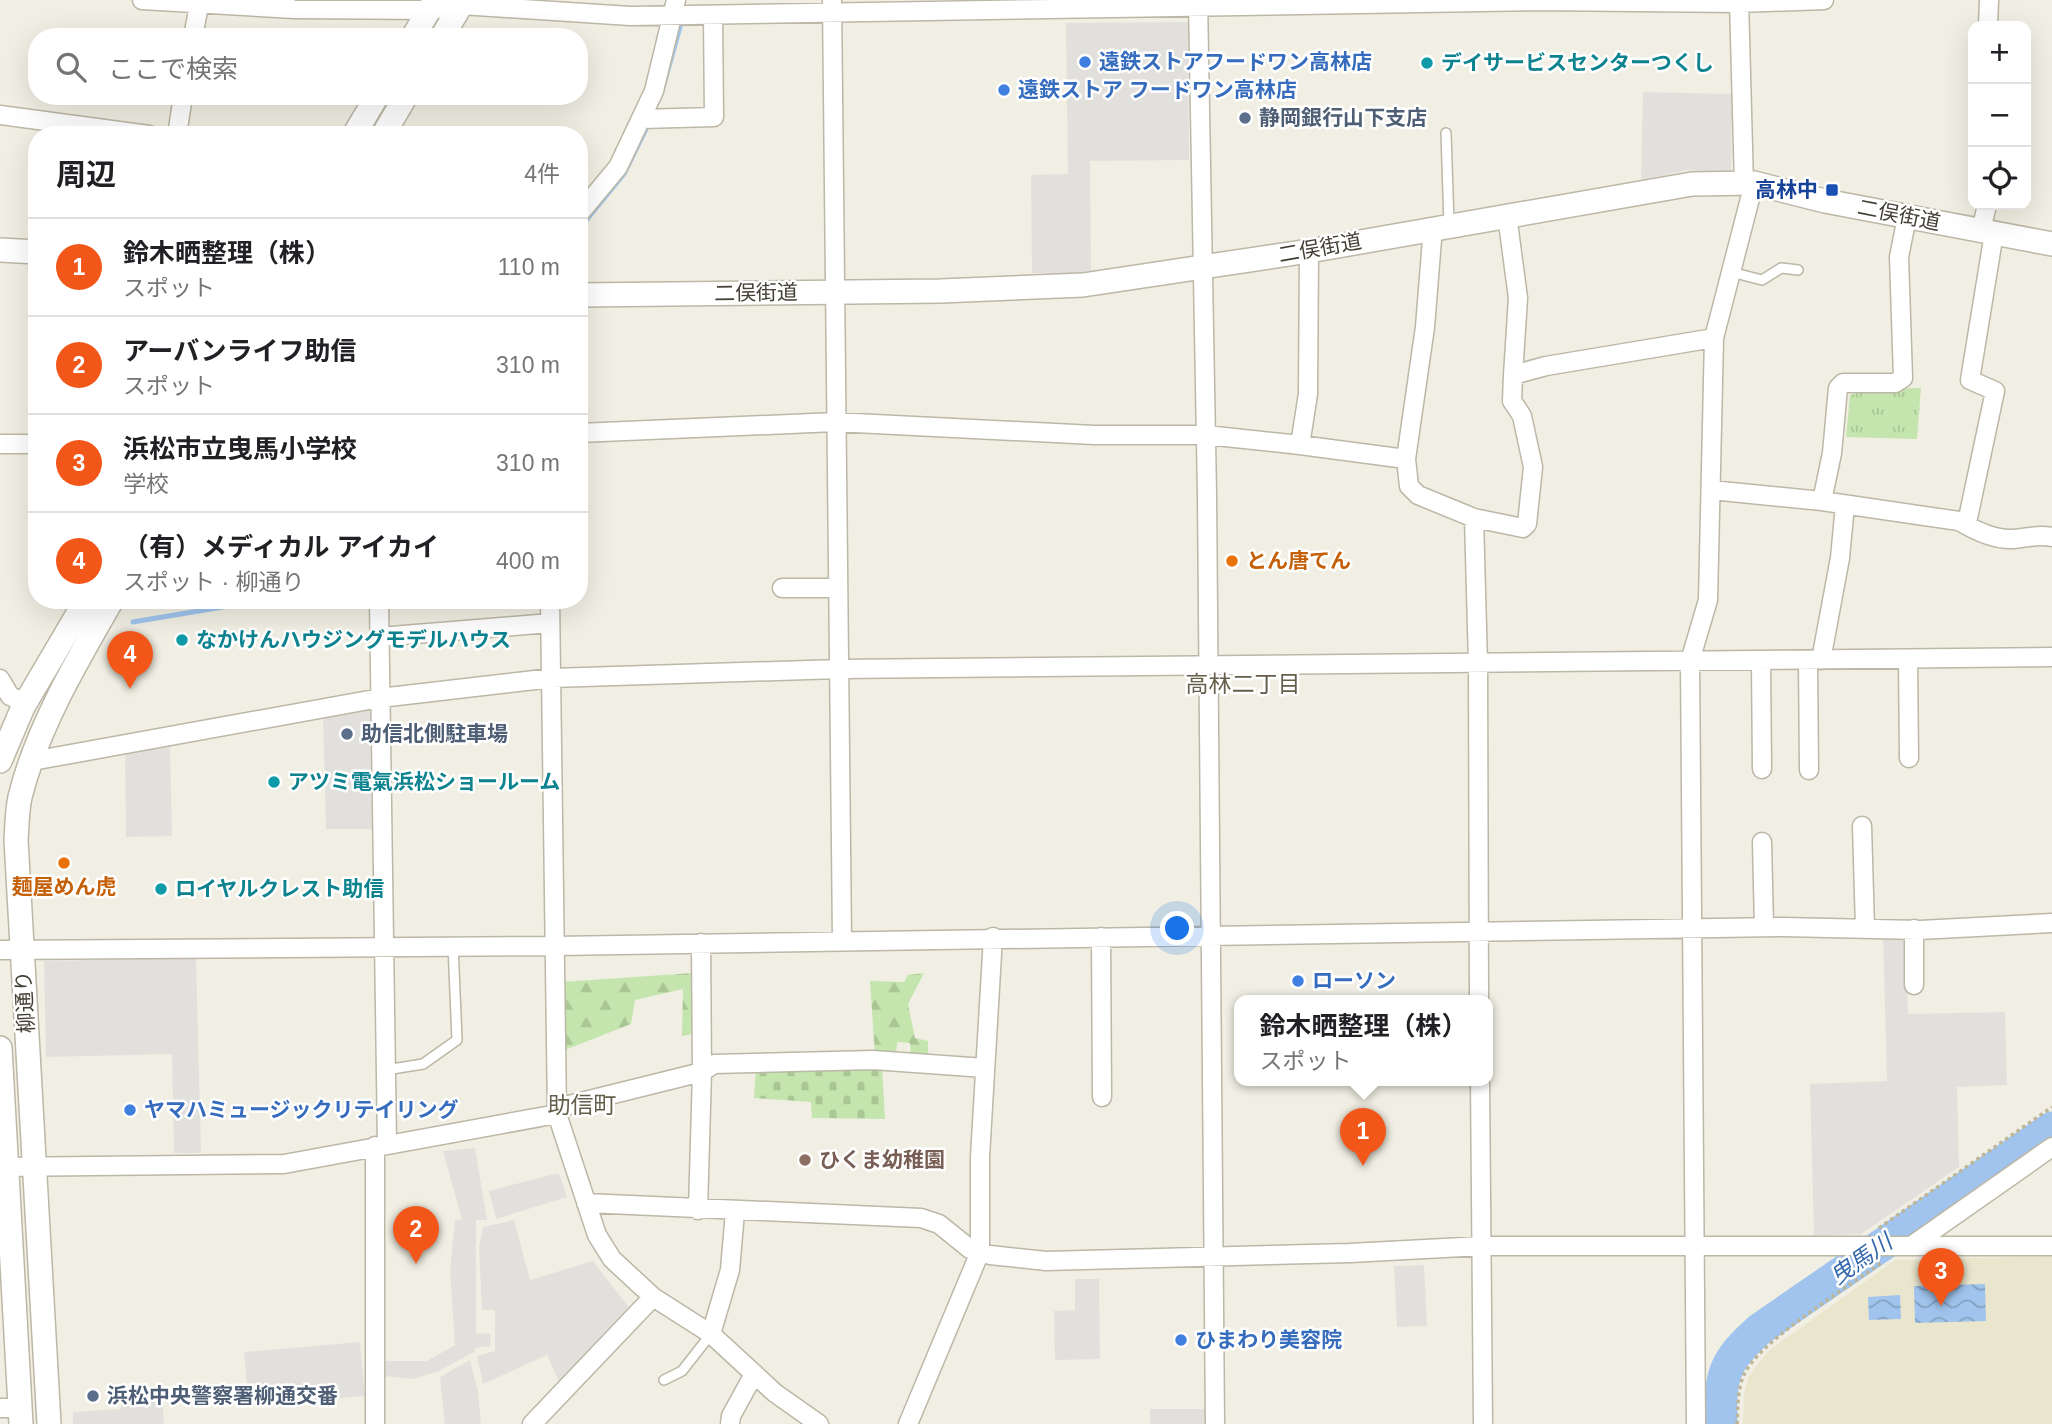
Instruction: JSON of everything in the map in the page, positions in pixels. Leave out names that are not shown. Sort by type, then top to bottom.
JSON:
[{"type":"street","points":[[142,0],[199,1],[294,9],[462,3],[630,16],[832,7],[1824,0]]},
{"type":"street","points":[[1988,21],[1989,0]]},
{"type":"street","points":[[194,28],[199,1]]},
{"type":"street","points":[[1696,1424],[1689,661],[1707,600],[1714,338],[1749,184],[1739,2]]},
{"type":"street","points":[[447,28],[462,3]]},
{"type":"street","points":[[1198,4],[1212,936],[1215,1424]]},
{"type":"street","points":[[418,28],[432,5]]},
{"type":"street","points":[[832,7],[842,940]]},
{"type":"street","points":[[648,120],[714,117],[687,12]]},
{"type":"street","points":[[588,203],[618,167],[648,120],[660,76],[687,12]]},
{"type":"street","points":[[178,126],[182,105]]},
{"type":"street","points":[[359,126],[372,105]]},
{"type":"street","points":[[388,126],[401,105]]},
{"type":"street","points":[[0,115],[82,126]]},
{"type":"street","name":"二俣街道","points":[[588,295],[1083,285],[1309,251],[1675,186],[1749,184],[2052,244]]},
{"type":"street","points":[[1959,521],[1968,518],[1995,391],[1970,380],[1987,232],[1987,210]]},
{"type":"street","points":[[1441,226],[1406,459],[1409,486],[1418,495],[1474,517],[1523,528],[1527,524],[1534,467],[1522,416],[1512,401],[1518,298],[1507,215]]},
{"type":"street","points":[[1822,501],[1832,453],[1838,388],[1843,383],[1895,383],[1903,379],[1899,257],[1907,217]]},
{"type":"street","points":[[0,250],[28,252]]},
{"type":"street","points":[[1300,445],[1308,394],[1309,251]]},
{"type":"street","points":[[1513,375],[1546,366],[1714,338]]},
{"type":"street","points":[[588,433],[835,422],[1094,435],[1206,435],[1406,459]]},
{"type":"street","points":[[0,444],[28,444]]},
{"type":"street","points":[[1711,491],[1822,501],[1959,521],[1977,532],[2011,540],[2035,534],[2052,537]]},
{"type":"street","points":[[1808,770],[1815,660],[1840,558],[1845,505]]},
{"type":"street","points":[[1474,517],[1478,664],[1479,995]]},
{"type":"street","points":[[782,588],[838,588]]},
{"type":"street","points":[[0,761],[26,703],[81,609]]},
{"type":"street","name":"柳通り","points":[[50,1424],[34,1167],[11,950],[16,840],[20,799],[32,761],[48,722],[107,609]]},
{"type":"street","points":[[375,1424],[381,1145],[386,1070],[379,609]]},
{"type":"street","points":[[550,609],[557,1111],[586,1203],[597,1235],[612,1259],[653,1297],[711,1334],[754,1374],[819,1424]]},
{"type":"street","points":[[379,637],[551,623]]},
{"type":"street","points":[[32,761],[380,698],[552,678],[839,669],[2052,657]]},
{"type":"street","points":[[1908,660],[1909,758]]},
{"type":"street","points":[[1761,661],[1762,769]]},
{"type":"street","points":[[0,679],[10,696],[26,703]]},
{"type":"street","points":[[1863,826],[1865,929]]},
{"type":"street","points":[[1762,842],[1764,927]]},
{"type":"street","points":[[11,950],[384,945],[555,946],[993,937],[1764,927],[1913,929],[2052,923]]},
{"type":"street","points":[[1913,929],[1914,985]]},
{"type":"street","points":[[908,1424],[980,1252],[980,1157],[993,937]]},
{"type":"street","points":[[1101,937],[1101,1097]]},
{"type":"street","points":[[698,1210],[702,1072],[701,943]]},
{"type":"street","name":"柳通り","points":[[0,1048],[14,1413]]},
{"type":"street","points":[[4,1167],[284,1164],[557,1111],[702,1072],[714,1064],[873,1060],[985,1068]]},
{"type":"street","points":[[1480,1086],[1483,1424]]},
{"type":"street","points":[[1907,1246],[2052,1147]]},
{"type":"street","points":[[586,1203],[735,1212],[921,1218],[939,1224],[970,1249],[1046,1261],[1350,1253],[1482,1246],[2052,1246]]},
{"type":"street","points":[[711,1334],[730,1270],[735,1212]]},
{"type":"street","points":[[532,1424],[653,1297]]},
{"type":"street","points":[[730,1424],[731,1416],[754,1374]]},
{"type":"lane","points":[[1441,226],[1446,133]]},
{"type":"lane","points":[[1731,272],[1762,281],[1782,268],[1798,270]]},
{"type":"lane","points":[[386,1070],[422,1064],[457,1040],[453,945]]},
{"type":"lane","points":[[664,1380],[682,1371],[711,1334]]},
{"type":"path","points":[[1856,1245],[2052,1107]]},
{"type":"path","points":[[1737,1424],[1745,1372],[1762,1349],[1907,1246]]},
{"type":"shaded area","points":[[1188,22],[1189,160],[1090,161],[1091,273],[1032,273],[1031,175],[1068,174],[1066,23]]},
{"type":"shaded area","points":[[1643,92],[1732,94],[1731,173],[1687,170],[1641,180]]},
{"type":"shaded area","points":[[370,709],[372,829],[326,829],[323,717]]},
{"type":"shaded area","points":[[170,744],[172,836],[126,837],[125,750]]},
{"type":"shaded area","points":[[1883,934],[1906,934],[1908,1014],[2005,1012],[2007,1085],[1957,1087],[1959,1167],[1861,1234],[1814,1236],[1810,1084],[1887,1081]]},
{"type":"shaded area","points":[[196,958],[201,1153],[174,1153],[172,1054],[46,1057],[44,961]]},
{"type":"shaded area","points":[[475,1148],[487,1220],[476,1220],[476,1333],[491,1334],[490,1346],[475,1348],[474,1352],[437,1372],[413,1379],[384,1376],[385,1361],[427,1361],[455,1345],[450,1271],[455,1220],[462,1220],[443,1151]]},
{"type":"shaded area","points":[[559,1173],[567,1197],[496,1219],[489,1191]]},
{"type":"shaded area","points":[[514,1220],[530,1280],[593,1261],[630,1309],[560,1384],[547,1355],[483,1384],[477,1356],[495,1351],[495,1310],[482,1310],[479,1248],[483,1227]]},
{"type":"shaded area","points":[[2052,1256],[2052,1424],[1743,1424],[1744,1394],[1749,1376],[1767,1352],[1895,1260]]},
{"type":"shaded area","points":[[1424,1265],[1427,1326],[1397,1327],[1394,1266]]},
{"type":"shaded area","points":[[1075,1279],[1099,1279],[1100,1359],[1055,1360],[1054,1311],[1075,1310]]},
{"type":"shaded area","points":[[360,1342],[365,1396],[249,1406],[244,1352]]},
{"type":"shaded area","points":[[470,1360],[478,1392],[481,1424],[445,1424],[440,1377]]},
{"type":"shaded area","points":[[161,1385],[164,1424],[73,1424],[73,1412],[121,1409],[122,1388]]},
{"type":"shaded area","points":[[1150,1409],[1207,1409],[1207,1424],[1150,1424]]},
{"type":"green space","points":[[1921,388],[1917,439],[1846,437],[1850,395],[1876,389]]},
{"type":"green space","points":[[693,973],[692,1034],[682,1036],[683,989],[635,1000],[631,1024],[565,1050],[562,982]]},
{"type":"green space","points":[[924,973],[908,1004],[915,1038],[928,1041],[928,1060],[911,1055],[910,1043],[897,1042],[896,1057],[875,1055],[870,981],[904,982],[908,975]]},
{"type":"green space","points":[[756,1066],[882,1068],[885,1119],[812,1118],[811,1102],[754,1098]]},
{"type":"water","points":[[1985,1284],[1986,1321],[1915,1323],[1914,1286]]},
{"type":"water","points":[[1900,1295],[1901,1319],[1869,1320],[1868,1297]]},
{"type":"waterway","points":[[662,91],[682,20]]},
{"type":"waterway","points":[[588,218],[624,174],[649,123]]},
{"type":"waterway","points":[[133,622],[210,609]]},
{"type":"waterway","name":"曳馬川","points":[[1721,1424],[1721,1393],[1726,1371],[1738,1351],[1760,1329],[2052,1128]]},
{"type":"place","name":"遠鉄ストアフードワン高林店","points":[[1085,62]]},
{"type":"place","name":"デイサービスセンターつくし","points":[[1427,63]]},
{"type":"place","name":"遠鉄ストア フードワン高林店","points":[[1004,90]]},
{"type":"place","name":"静岡銀行山下支店","points":[[1245,118]]},
{"type":"place","name":"高林中","points":[[1832,190]]},
{"type":"place","name":"とん唐てん","points":[[1232,561]]},
{"type":"place","name":"なかけんハウジングモデルハウス","points":[[182,640]]},
{"type":"place","name":"（有）メディカル アイカイ","points":[[130,689]]},
{"type":"place","name":"助信北側駐車場","points":[[347,734]]},
{"type":"place","name":"アツミ電氣浜松ショールーム","points":[[274,782]]},
{"type":"place","name":"麺屋めん虎","points":[[64,863]]},
{"type":"place","name":"ロイヤルクレスト助信","points":[[161,889]]},
{"type":"place","name":"ローソン","points":[[1298,981]]},
{"type":"place","name":"ヤマハミュージックリテイリング","points":[[130,1110]]},
{"type":"place","name":"ひくま幼稚園","points":[[805,1160]]},
{"type":"place","name":"鈴木晒整理（株）","points":[[1363,1166]]},
{"type":"place","name":"アーバンライフ助信","points":[[416,1264]]},
{"type":"place","name":"浜松市立曳馬小学校","points":[[1941,1306]]},
{"type":"place","name":"ひまわり美容院","points":[[1181,1340]]},
{"type":"place","name":"浜松中央警察署柳通交番","points":[[93,1396]]},
{"type":"district","name":"高林二丁目","points":[[1243,684]]},
{"type":"district","name":"助信町","points":[[582,1105]]}]
